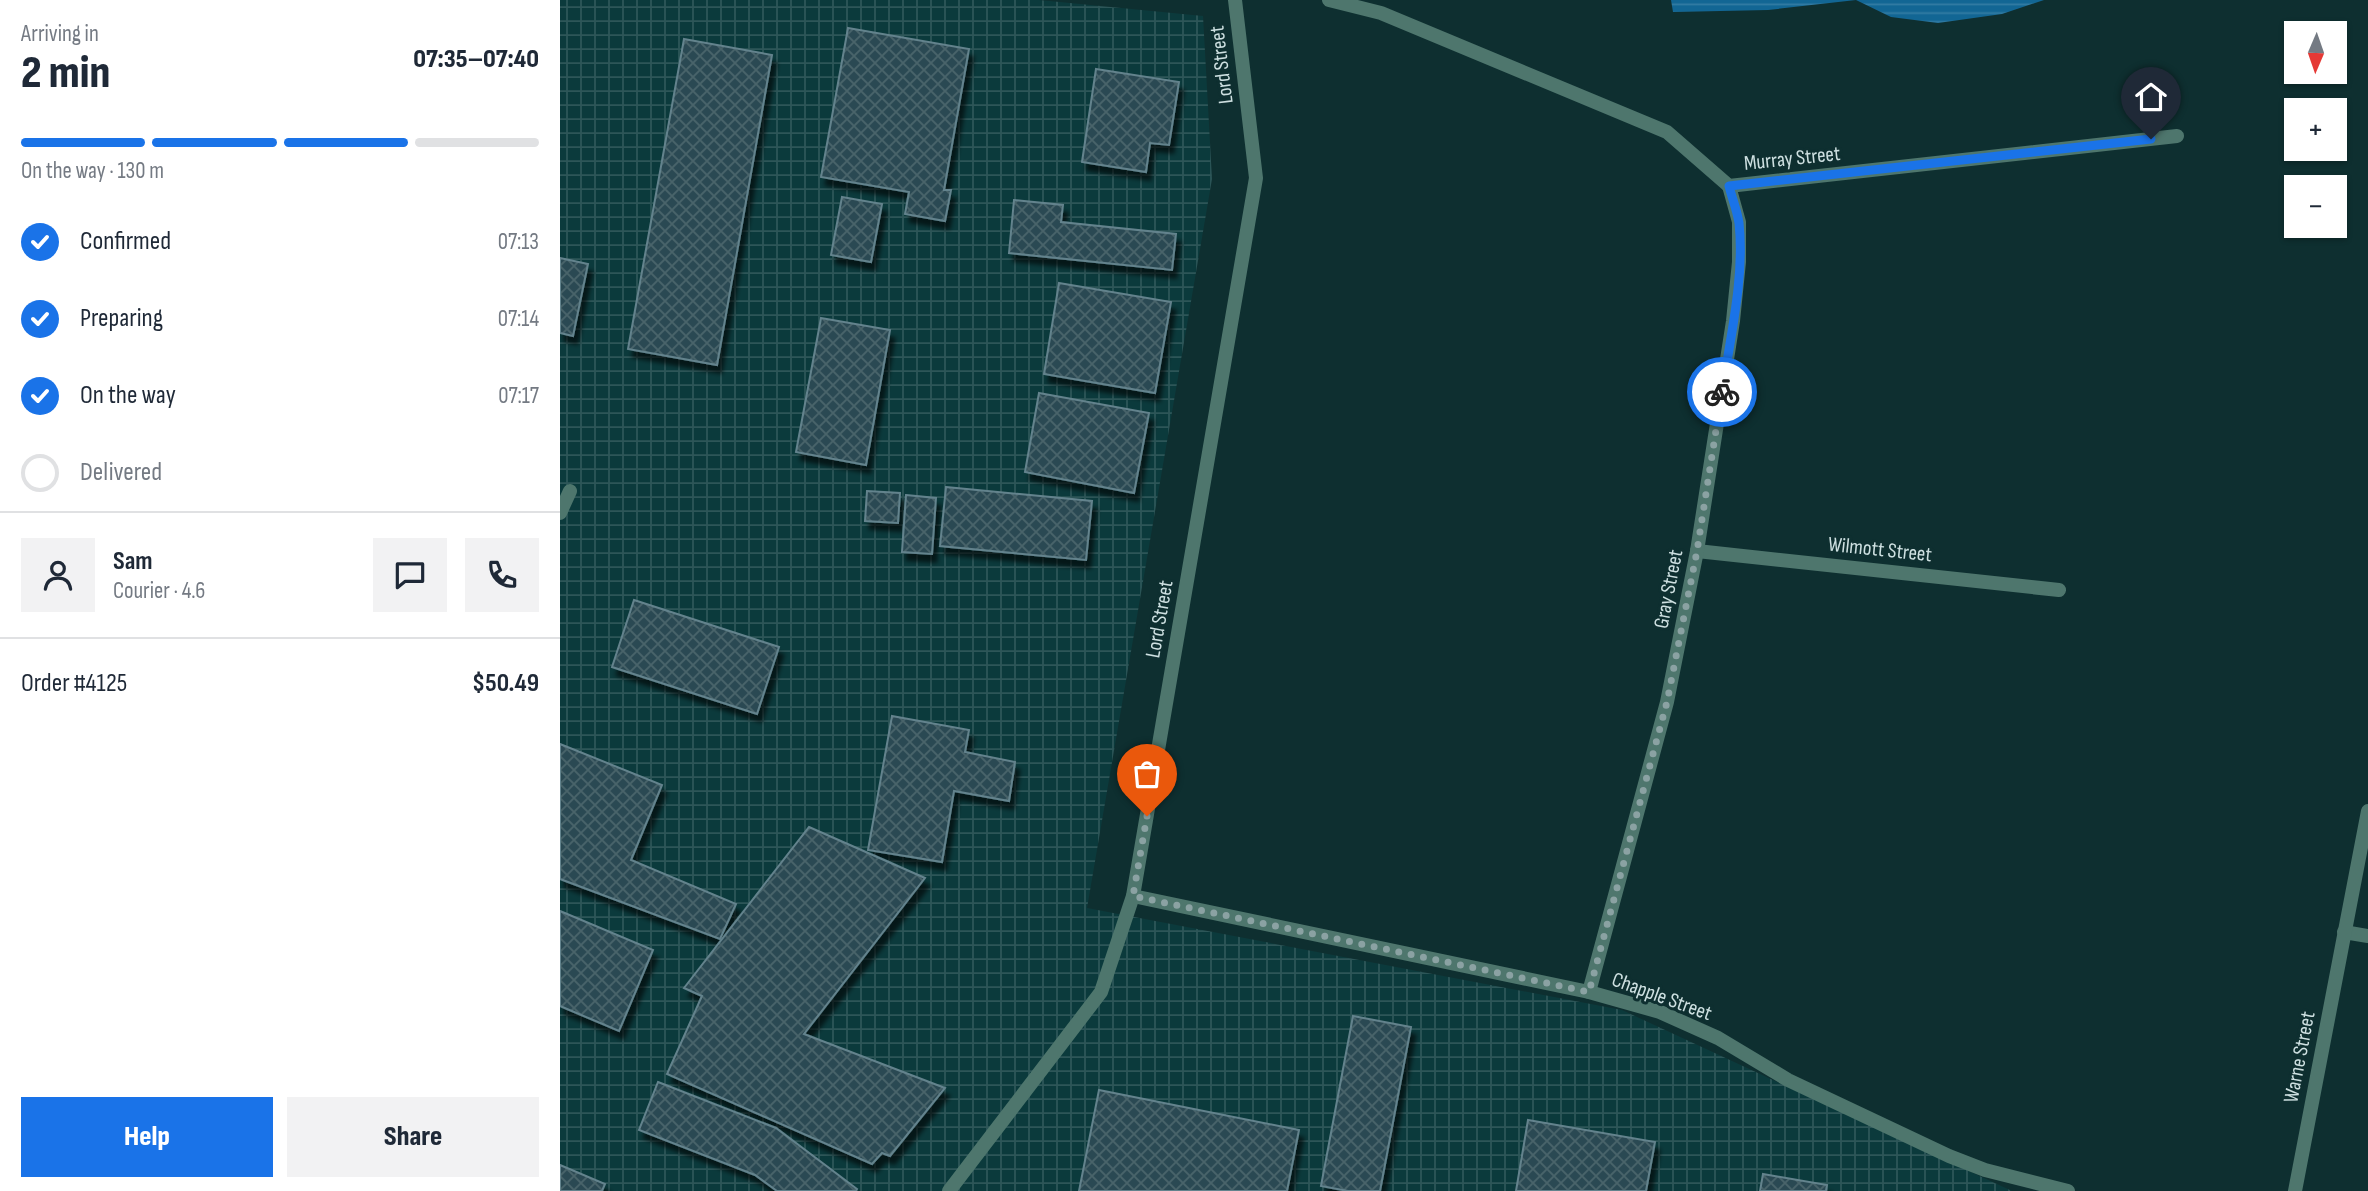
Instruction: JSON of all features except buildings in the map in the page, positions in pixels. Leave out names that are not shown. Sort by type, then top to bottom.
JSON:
[{"type":"street","name":"Lord Street","points":[[948,1191],[1101,992],[1133,896],[1256,178],[1235,0]]},
{"type":"street","name":"Murray Street","points":[[1329,0],[1381,13],[1667,132],[1729,186],[2177,136]]},
{"type":"street","name":"Gray Street","points":[[1589,992],[1667,702],[1697,551],[1733,321],[1739,262],[1739,222],[1729,186]]},
{"type":"street","points":[[560,513],[570,491]]},
{"type":"street","name":"Wilmott Street","points":[[1697,551],[2059,590]]},
{"type":"street","name":"Warne Street","points":[[2295,1191],[2368,811]]},
{"type":"street","name":"Chapple Street","points":[[1133,896],[1589,992],[1660,1012],[1718,1038],[1787,1080],[1949,1156],[1985,1170],[2068,1191]]},
{"type":"street","points":[[2344,932],[2368,936]]},
{"type":"shaded area","points":[[560,0],[1039,0],[1203,16],[1212,179],[1087,908],[1622,1010],[2012,1191],[560,1191]]},
{"type":"water","points":[[1671,0],[1856,0],[1768,10],[1673,12]]},
{"type":"water","points":[[1856,0],[2044,0],[2002,14],[1938,23],[1891,17]]},
{"type":"way so far","points":[[1147,816],[1133,896],[1589,992],[1667,702],[1697,551],[1722,392]]},
{"type":"route","points":[[1722,392],[1739,262],[1739,222],[1729,186],[2151,139]]}]
